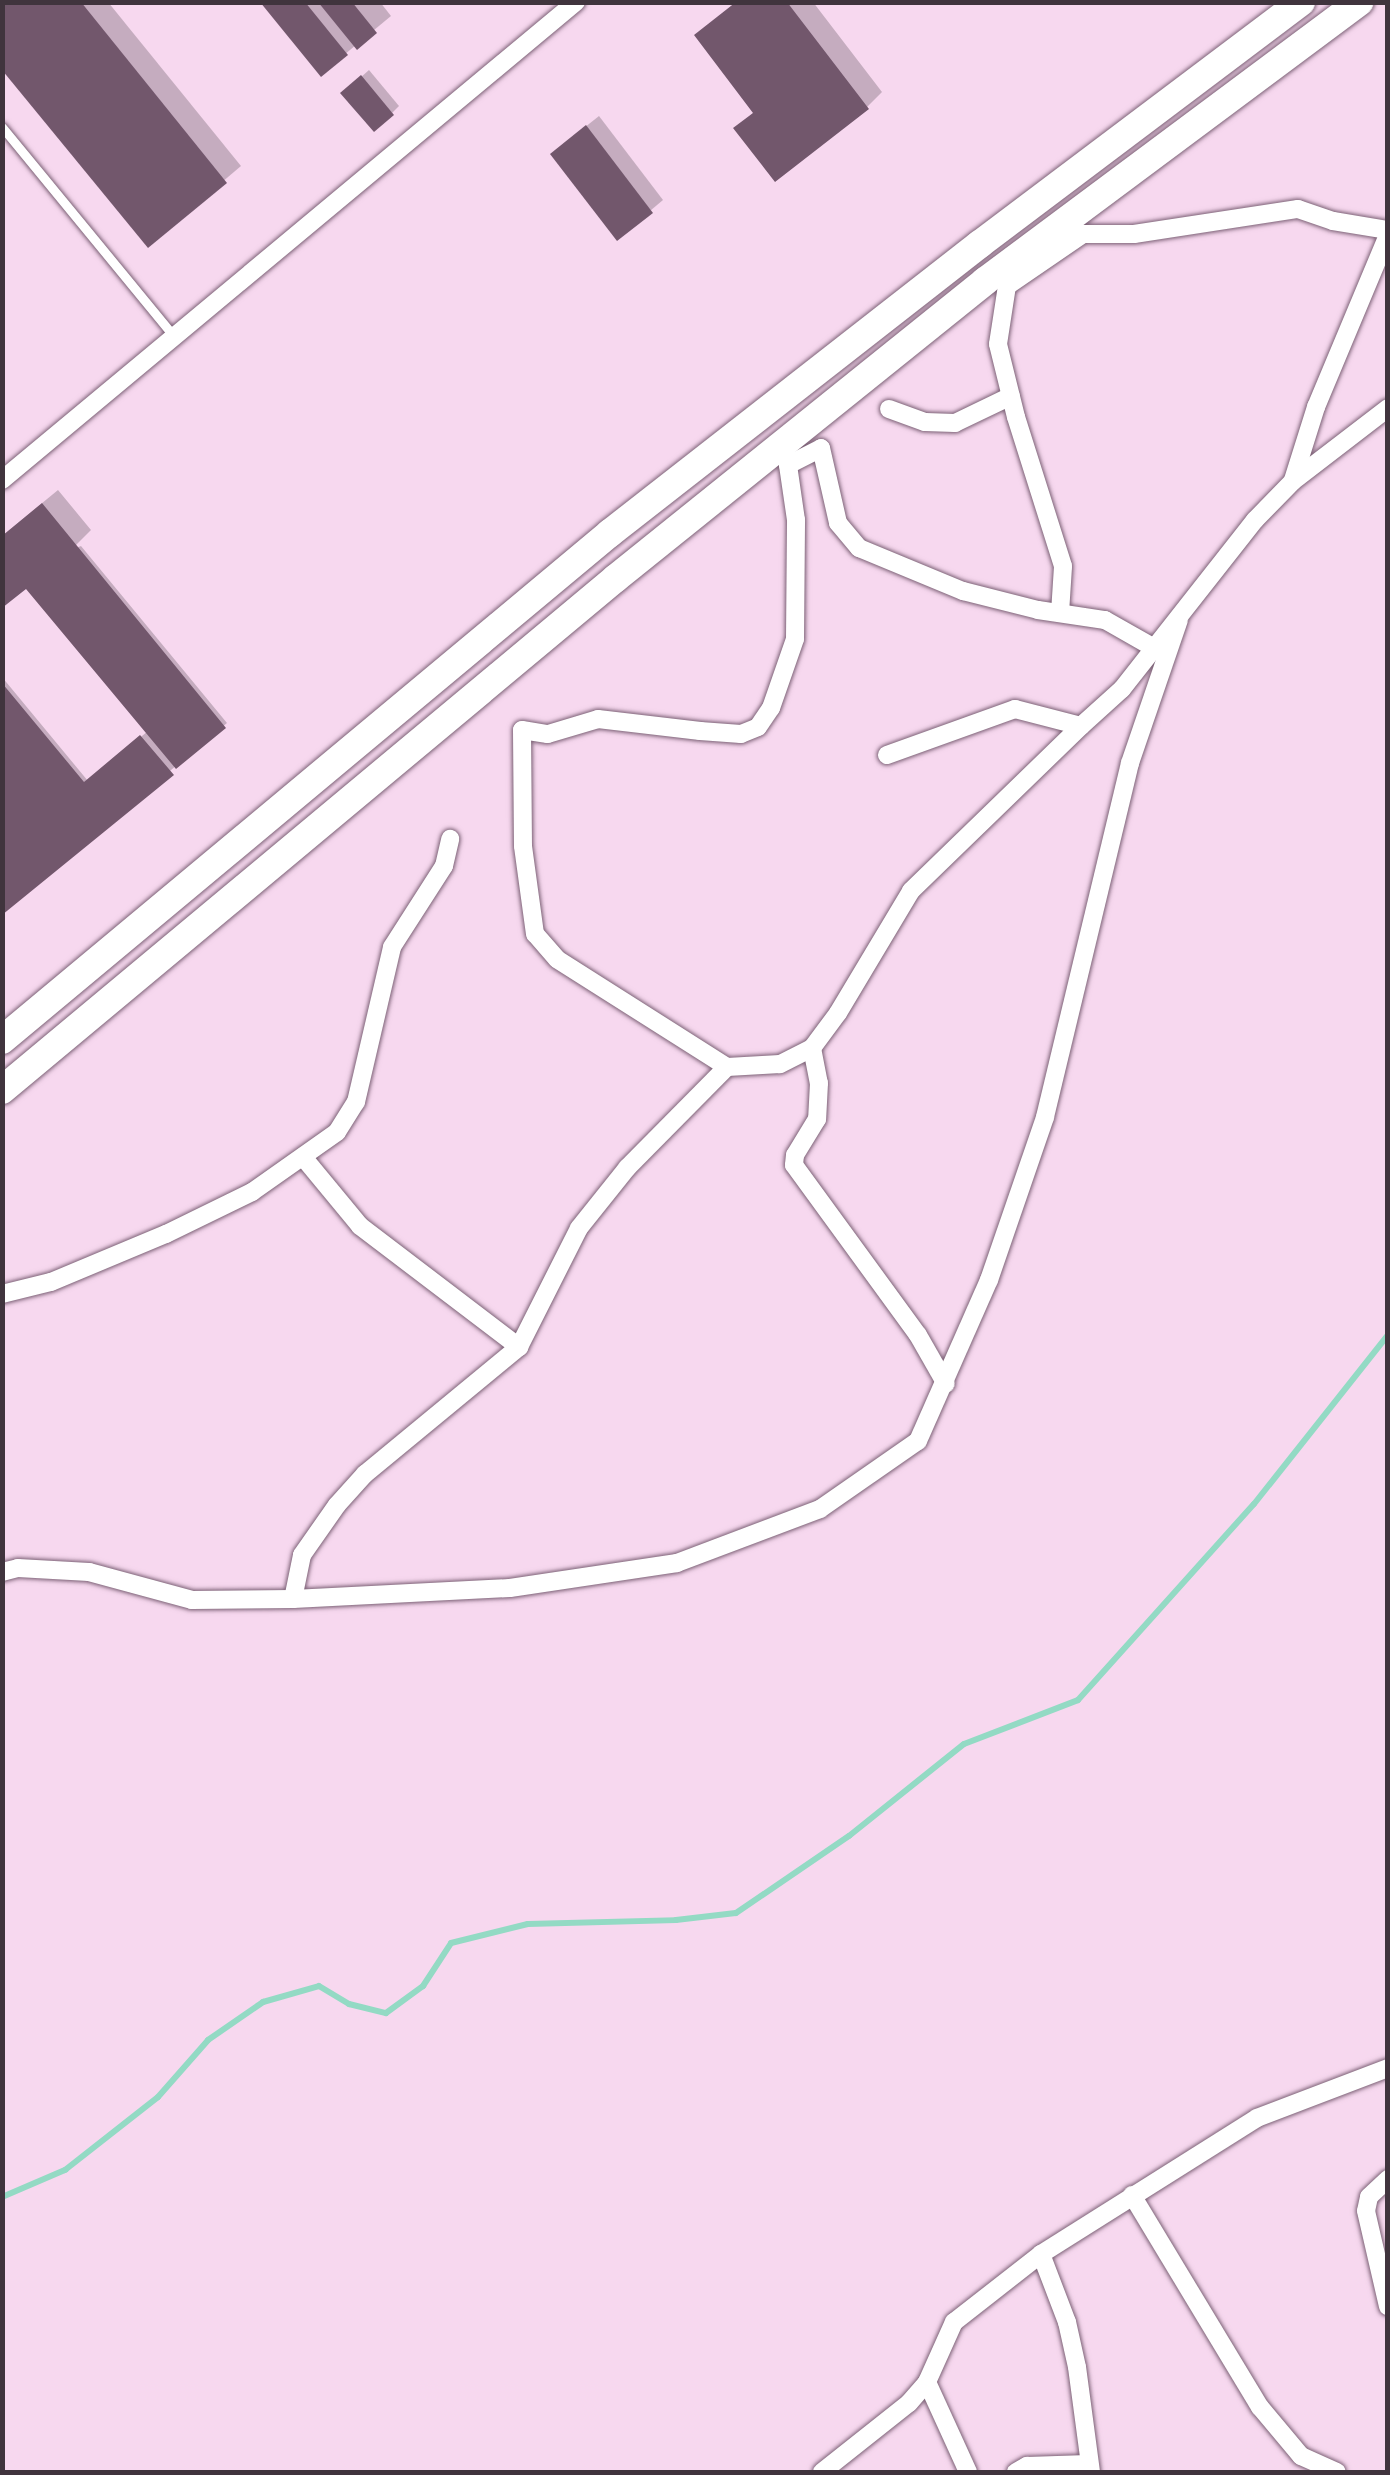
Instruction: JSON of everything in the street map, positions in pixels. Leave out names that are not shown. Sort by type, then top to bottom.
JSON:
[{"type":"main road","points":[[2,1040],[610,533],[980,244],[1301,2]]},
{"type":"main road","points":[[2,1090],[616,578],[986,281],[1359,2]]},
{"type":"street","points":[[2,480],[576,2]]},
{"type":"street","points":[[1060,613],[1063,566],[998,344],[1007,286],[1083,234],[1150,232],[1298,209],[1388,233],[1316,407],[1292,481]]},
{"type":"street","points":[[889,409],[925,422],[955,423],[1011,396]]},
{"type":"street","points":[[1156,649],[1124,627],[962,590],[860,548],[838,524],[821,448],[788,466],[796,520],[794,639],[772,708],[758,727],[741,734],[598,719],[548,734],[522,730],[522,846],[534,934],[557,959],[727,1068],[764,1068],[812,1048],[838,1013],[911,891],[1122,689],[1156,649],[1179,620],[1255,520],[1292,481],[1388,408]]},
{"type":"street","points":[[2,1572],[18,1568],[90,1572],[192,1600],[510,1588],[677,1564],[820,1509],[918,1441],[990,1280],[1045,1117],[1130,763],[1179,620]]},
{"type":"street","points":[[887,755],[1015,709],[1081,726]]},
{"type":"street","points":[[2,1294],[51,1282],[166,1234],[252,1192],[337,1132],[356,1102],[392,947],[444,866],[450,838]]},
{"type":"street","points":[[812,1048],[819,1083],[818,1119],[795,1155],[794,1166],[918,1335],[946,1384]]},
{"type":"street","points":[[293,1599],[302,1555],[337,1505],[365,1474],[519,1347],[578,1228],[638,1156],[727,1068]]},
{"type":"street","points":[[303,1157],[360,1226],[519,1347]]},
{"type":"street","points":[[822,2472],[891,2421],[926,2382],[954,2322],[1041,2254],[1257,2118],[1385,2071]]},
{"type":"street","points":[[1388,2179],[1369,2198],[1366,2211],[1388,2306]]},
{"type":"street","points":[[1132,2195],[1260,2407],[1303,2464],[1337,2472]]},
{"type":"street","points":[[1016,2472],[1028,2466],[1090,2468],[1077,2366],[1067,2322],[1041,2254]]},
{"type":"street","points":[[926,2382],[968,2472]]},
{"type":"lane","points":[[2,127],[172,335]]},
{"type":"building","points":[[2,2],[81,2],[227,183],[148,248],[2,70]]},
{"type":"building","points":[[260,2],[305,2],[348,55],[321,77]]},
{"type":"building","points":[[318,2],[352,2],[377,33],[357,50]]},
{"type":"building","points":[[736,2],[787,2],[869,109],[775,182],[733,128],[753,113],[694,35]]},
{"type":"building","points":[[361,75],[394,115],[374,132],[340,93]]},
{"type":"building","points":[[586,125],[653,213],[617,241],[550,154]]},
{"type":"building","points":[[42,503],[226,728],[176,769],[26,589],[2,608],[2,536]]},
{"type":"building","points":[[2,683],[84,782],[140,735],[174,775],[2,915]]},
{"type":"waterway","points":[[2,2197],[65,2170],[158,2097],[208,2040],[263,2002],[319,1986],[349,2004],[386,2013],[423,1986],[451,1943],[528,1924],[676,1920],[736,1913],[849,1836],[964,1744],[1078,1700],[1254,1504],[1388,1335]]}]
